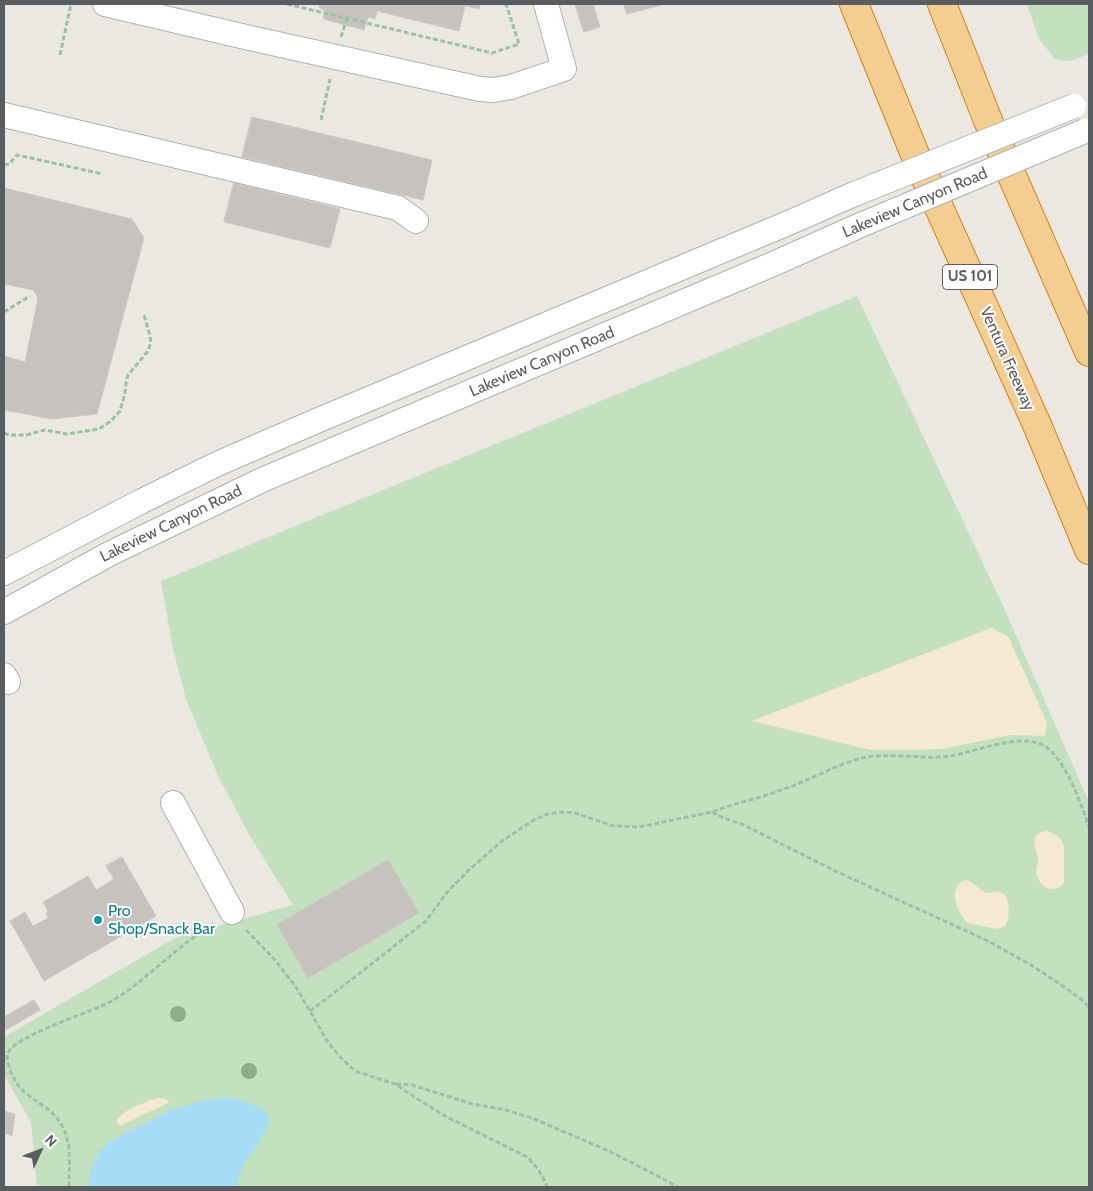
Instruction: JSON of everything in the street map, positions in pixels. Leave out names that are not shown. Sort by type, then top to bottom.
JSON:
[{"type":"highway","name":"Ventura Freeway","points":[[854,4],[914,152],[1038,427],[1089,550]]},
{"type":"highway","points":[[942,4],[989,123],[1089,352]]},
{"type":"street","points":[[105,4],[451,83],[494,90],[511,87],[564,69],[546,4]]},
{"type":"street","name":"Lakeview Canyon Road","points":[[4,573],[217,464],[852,195],[1082,103]]},
{"type":"street","points":[[4,115],[398,208],[416,221]]},
{"type":"street","name":"Lakeview Canyon Road","points":[[4,612],[109,554],[262,480],[1087,131]]},
{"type":"street","points":[[173,803],[232,912]]},
{"type":"path","points":[[60,55],[71,4]]},
{"type":"path","points":[[287,4],[492,53],[519,44],[506,4]]},
{"type":"path","points":[[4,165],[9,164],[17,155],[103,174]]},
{"type":"path","points":[[4,312],[30,296]]},
{"type":"path","points":[[4,433],[9,435],[26,435],[45,430],[67,434],[99,429],[111,421],[120,411],[128,375],[148,352],[151,342],[144,315]]},
{"type":"path","points":[[310,1010],[426,921],[448,891],[502,841],[534,820],[548,814],[575,813],[614,826],[639,828],[712,812],[773,793],[862,758],[883,756],[950,756],[1006,743],[1024,741],[1037,742],[1045,746],[1057,758],[1078,797],[1089,826]]},
{"type":"path","points":[[712,812],[744,825],[833,870],[988,941],[1031,964],[1081,999],[1089,1007]]},
{"type":"path","points":[[69,1187],[70,1148],[66,1136],[53,1114],[25,1092],[15,1081],[7,1058],[8,1052],[14,1046],[40,1032],[99,1007],[124,993],[181,946],[232,912],[296,987],[327,1041],[355,1071],[395,1084],[412,1085],[472,1104],[506,1110],[532,1118],[611,1152],[678,1187]]},
{"type":"path","points":[[395,1084],[447,1117],[527,1157],[537,1167],[547,1187]]},
{"type":"green space","points":[[1027,4],[1089,4],[1089,54],[1070,61],[1055,59],[1039,39]]},
{"type":"green space","points":[[857,296],[1004,608],[1089,802],[1089,1187],[37,1187],[31,1122],[4,1075],[4,1037],[175,938],[293,905],[251,838],[218,776],[186,699],[173,649],[161,581]]},
{"type":"sand","points":[[991,628],[1008,636],[1047,723],[1045,736],[1010,735],[942,749],[871,750],[752,721]]},
{"type":"sand","points":[[1046,831],[1057,836],[1064,846],[1064,883],[1053,889],[1045,887],[1036,874],[1038,860],[1034,843],[1037,835]]},
{"type":"sand","points":[[966,880],[984,892],[998,891],[1006,896],[1009,909],[1005,926],[997,929],[968,923],[964,919],[957,907],[955,894],[956,888]]},
{"type":"sand","points":[[159,1098],[169,1101],[120,1126],[117,1122],[118,1118],[128,1111]]},
{"type":"water","points":[[227,1097],[255,1105],[266,1113],[269,1119],[269,1126],[243,1166],[236,1187],[87,1187],[91,1170],[99,1152],[114,1139],[172,1110],[201,1101]]},
{"type":"building","points":[[320,4],[480,4],[479,9],[465,6],[459,31],[377,11],[375,19],[368,17],[364,30],[323,19],[325,11],[319,7]]},
{"type":"building","points":[[575,4],[593,4],[600,27],[584,32]]},
{"type":"building","points":[[624,4],[665,4],[627,14]]},
{"type":"building","points":[[252,117],[432,160],[423,200],[242,157]]},
{"type":"building","points":[[234,183],[340,209],[330,248],[224,222]]},
{"type":"building","points":[[4,188],[132,219],[144,238],[97,414],[52,419],[4,410],[4,356],[25,362],[38,298],[33,290],[4,284]]},
{"type":"building","name":"Pro Shop/Snack Bar","points":[[122,857],[156,916],[44,981],[10,921],[25,912],[33,926],[48,918],[46,913],[48,911],[43,902],[88,876],[96,890],[114,879],[106,866]]},
{"type":"building","points":[[388,860],[419,913],[308,978],[277,925]]},
{"type":"building","points":[[34,1000],[40,1010],[4,1031],[4,1017]]},
{"type":"building","points":[[4,1111],[15,1114],[12,1136],[5,1133],[4,1139]]},
{"type":"place","name":"Pro Shop/Snack Bar","points":[[98,920]]}]
